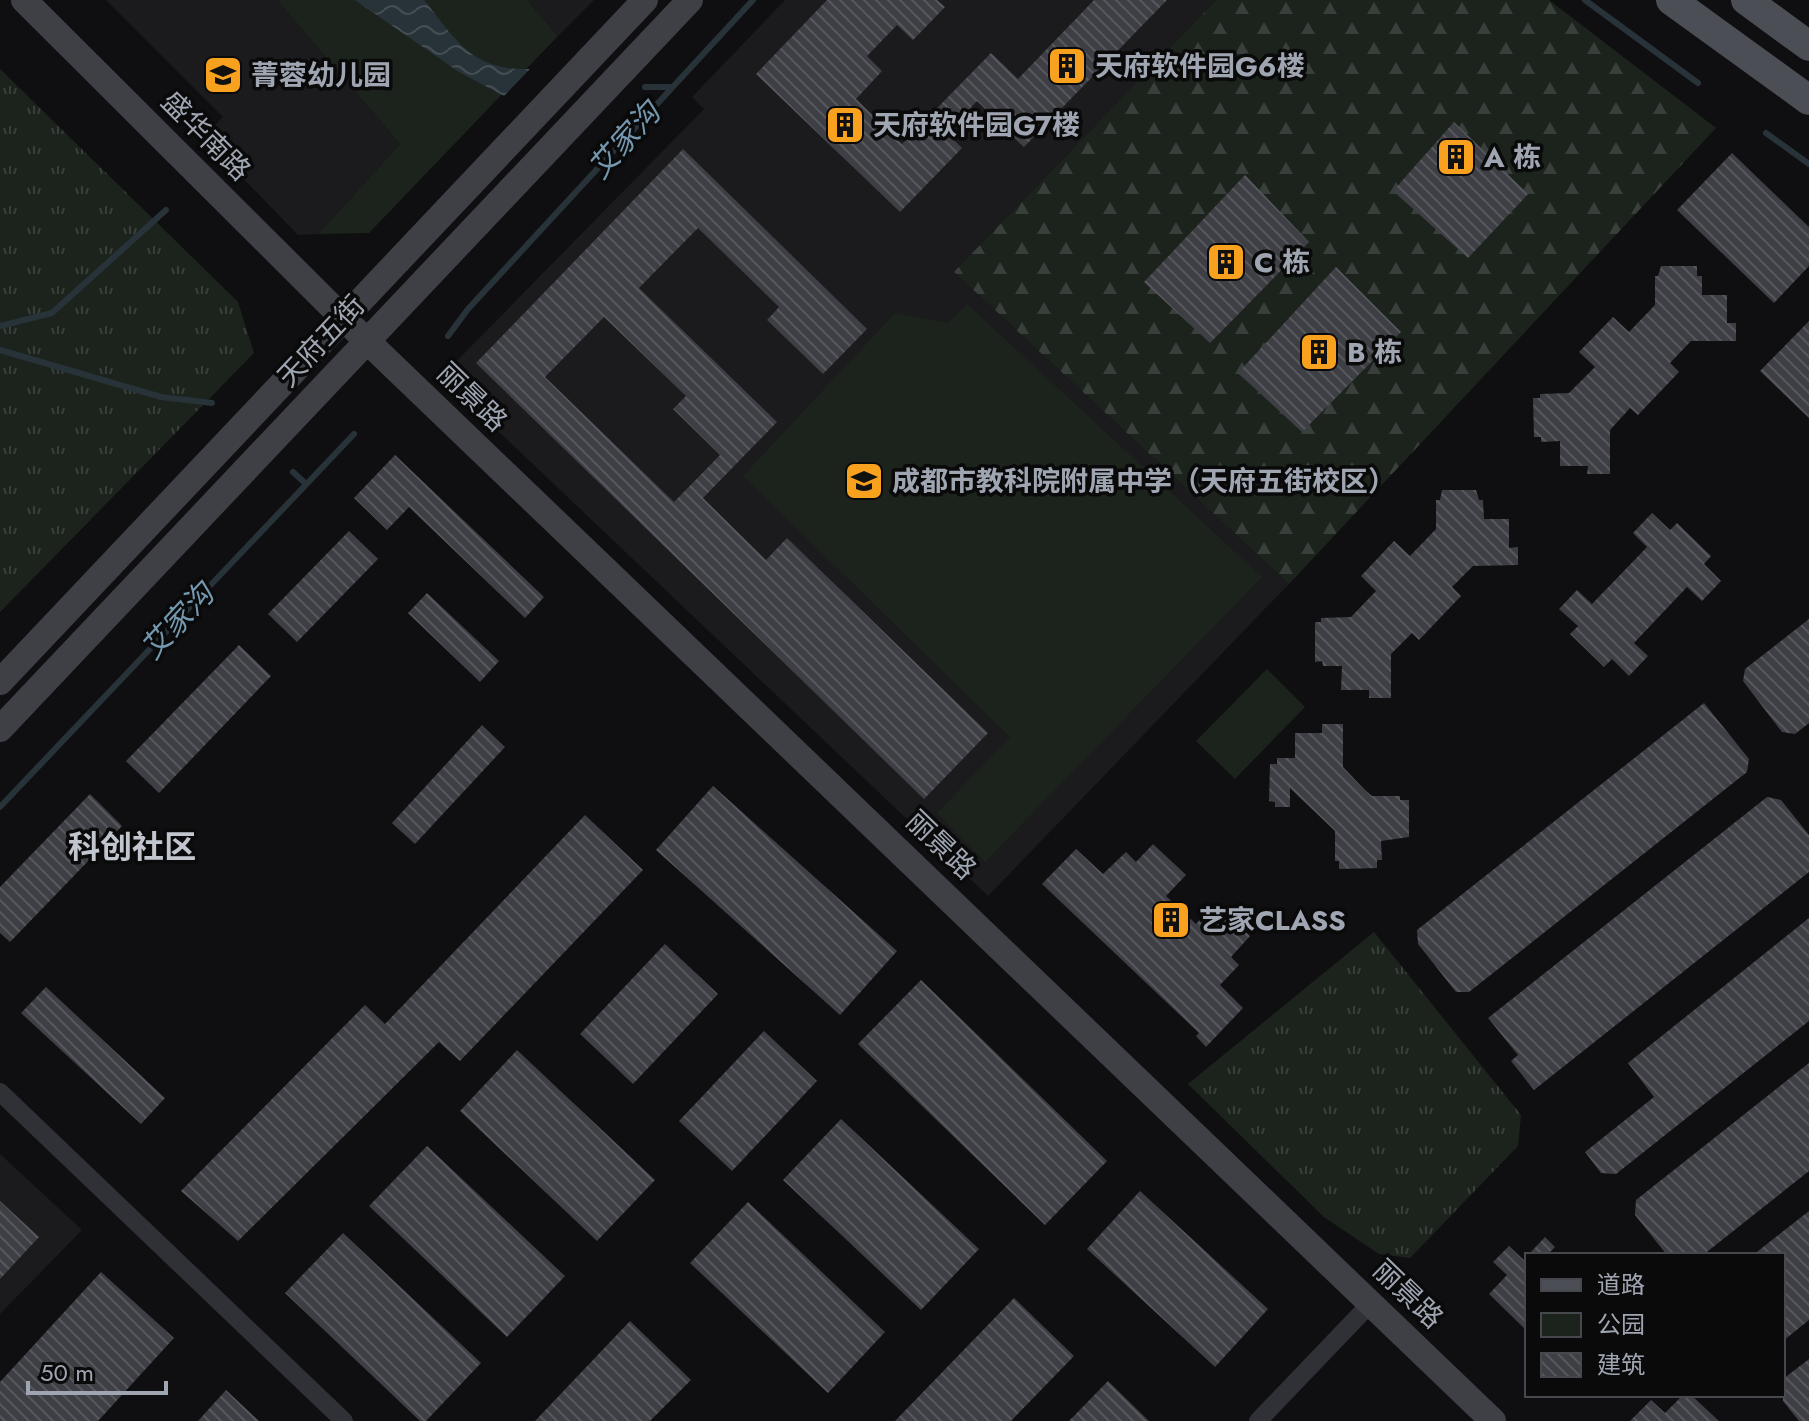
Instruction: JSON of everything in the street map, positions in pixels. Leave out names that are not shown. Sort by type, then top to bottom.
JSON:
[{"type":"main road","points":[[1671,0],[1809,100]]},
{"type":"main road","points":[[1746,0],[1809,46]]},
{"type":"street","name":"盛华南路","points":[[24,0],[342,317]]},
{"type":"street","name":"天府五街","points":[[0,682],[645,0]]},
{"type":"street","name":"天府五街","points":[[0,729],[690,0]]},
{"type":"street","name":"丽景路","points":[[342,317],[1493,1421]]},
{"type":"street","points":[[0,1092],[344,1421]]},
{"type":"street","points":[[1258,1421],[1371,1303]]},
{"type":"shaded area","points":[[106,0],[277,0],[400,144],[318,234],[298,235],[203,137],[223,117]]},
{"type":"shaded area","points":[[527,0],[594,0],[558,36]]},
{"type":"shaded area","name":"成都市教科院附属中学（天府五街校区）","points":[[785,0],[1216,0],[954,272],[1289,584],[988,896],[441,377],[704,109],[692,97]]},
{"type":"shaded area","points":[[0,1154],[82,1230],[0,1314]]},
{"type":"green space","points":[[277,0],[527,0],[558,36],[369,233],[318,234],[400,144]]},
{"type":"green space","points":[[1216,0],[1549,0],[1716,128],[1289,584],[954,272]]},
{"type":"green space","points":[[0,69],[238,302],[254,353],[0,612]]},
{"type":"green space","points":[[967,304],[1262,577],[985,862],[937,813],[1010,737],[743,476],[895,313],[948,323]]},
{"type":"green space","points":[[1267,669],[1305,707],[1235,779],[1196,741]]},
{"type":"green space","points":[[1374,932],[1521,1115],[1518,1146],[1410,1258],[1379,1254],[1324,1217],[1188,1084]]},
{"type":"water","points":[[355,0],[424,0],[457,40],[480,59],[494,65],[530,69],[504,96],[459,72]]},
{"type":"building","points":[[827,0],[937,0],[945,7],[913,40],[897,25],[867,56],[882,71],[856,99],[902,144],[991,53],[1018,79],[1094,0],[1167,0],[1024,147],[977,101],[947,133],[962,148],[900,212],[756,74]]},
{"type":"building","name":"A 栋","points":[[1454,122],[1528,194],[1468,258],[1393,191]]},
{"type":"building","points":[[683,149],[867,329],[823,374],[767,320],[779,307],[698,228],[639,288],[777,422],[703,498],[766,560],[787,538],[988,733],[924,799],[476,363]],"holes":[[[604,317],[686,396],[673,409],[720,455],[674,502],[545,377]]]},
{"type":"building","points":[[1732,153],[1809,227],[1809,266],[1774,303],[1677,210]]},
{"type":"building","name":"C 栋","points":[[1245,175],[1309,242],[1210,343],[1144,282]]},
{"type":"building","points":[[1661,266],[1697,266],[1697,276],[1702,276],[1702,295],[1727,295],[1727,323],[1736,323],[1736,341],[1691,341],[1670,363],[1679,372],[1638,415],[1630,408],[1610,430],[1610,474],[1587,474],[1588,466],[1560,466],[1560,441],[1541,442],[1541,437],[1534,437],[1533,398],[1540,398],[1540,394],[1569,393],[1595,367],[1579,352],[1613,317],[1629,332],[1655,305],[1655,276],[1658,276]]},
{"type":"building","name":"B 栋","points":[[1336,267],[1401,332],[1302,432],[1238,373]]},
{"type":"building","points":[[1809,321],[1809,418],[1760,371]]},
{"type":"building","points":[[395,455],[544,597],[525,618],[409,507],[387,530],[354,498]]},
{"type":"building","points":[[1442,490],[1476,490],[1479,500],[1483,500],[1484,519],[1509,519],[1509,548],[1518,547],[1518,565],[1473,566],[1452,587],[1461,596],[1419,640],[1412,633],[1391,654],[1391,698],[1369,698],[1369,690],[1341,690],[1342,666],[1323,666],[1322,661],[1315,662],[1315,622],[1321,622],[1321,618],[1351,617],[1376,591],[1361,576],[1394,541],[1410,556],[1436,529],[1436,500],[1440,500]]},
{"type":"building","points":[[1652,513],[1670,530],[1677,523],[1711,556],[1704,564],[1721,581],[1702,601],[1687,587],[1634,643],[1648,656],[1629,676],[1612,659],[1604,667],[1570,634],[1578,626],[1559,609],[1577,590],[1592,604],[1647,547],[1633,533]]},
{"type":"building","points":[[349,531],[378,559],[297,642],[268,614]]},
{"type":"building","points":[[427,593],[499,661],[480,682],[408,613]]},
{"type":"building","points":[[1809,619],[1809,723],[1795,734],[1782,732],[1743,681],[1745,669]]},
{"type":"building","points":[[239,645],[271,676],[159,793],[126,761]]},
{"type":"building","points":[[1704,703],[1749,759],[1747,772],[1469,992],[1456,992],[1418,944],[1417,930]]},
{"type":"building","points":[[1322,724],[1343,724],[1343,767],[1365,790],[1372,796],[1400,796],[1400,800],[1409,800],[1409,837],[1381,841],[1382,860],[1377,860],[1377,868],[1339,869],[1339,861],[1335,861],[1335,831],[1290,788],[1290,807],[1275,807],[1275,802],[1269,801],[1270,764],[1277,764],[1277,758],[1295,758],[1295,733],[1322,733]]},
{"type":"building","points":[[482,725],[505,747],[415,844],[392,823]]},
{"type":"building","points":[[713,786],[897,951],[840,1015],[656,850]]},
{"type":"building","points":[[90,794],[122,826],[10,942],[0,933],[0,887]]},
{"type":"building","points":[[1767,797],[1781,800],[1809,835],[1809,872],[1534,1090],[1511,1061],[1518,1055],[1488,1018]]},
{"type":"building","points":[[585,815],[643,870],[460,1061],[439,1042],[238,1241],[181,1191],[365,1005],[385,1024]]},
{"type":"building","points":[[1153,844],[1186,875],[1166,896],[1196,924],[1215,903],[1250,936],[1231,957],[1239,965],[1220,985],[1243,1008],[1206,1047],[1196,1036],[1199,1033],[1042,884],[1076,849],[1103,874],[1126,852],[1136,862]]},
{"type":"building","points":[[1809,918],[1809,1021],[1616,1174],[1601,1173],[1585,1152],[1654,1097],[1628,1063]]},
{"type":"building","points":[[665,944],[718,994],[633,1084],[580,1034]]},
{"type":"building","points":[[921,980],[1107,1161],[1045,1225],[858,1044]]},
{"type":"building","points":[[46,987],[165,1098],[141,1124],[21,1013]]},
{"type":"building","points":[[764,1031],[817,1081],[732,1171],[679,1121]]},
{"type":"building","points":[[517,1050],[655,1180],[597,1241],[460,1111]]},
{"type":"building","points":[[1809,1063],[1809,1171],[1706,1253],[1665,1253],[1635,1215],[1636,1200]]},
{"type":"building","points":[[841,1119],[979,1249],[921,1310],[783,1180]]},
{"type":"building","points":[[427,1146],[565,1276],[507,1337],[369,1206]]},
{"type":"building","points":[[1140,1191],[1268,1309],[1215,1367],[1087,1249]]},
{"type":"building","points":[[0,1201],[39,1237],[0,1279]]},
{"type":"building","points":[[748,1202],[885,1332],[828,1393],[690,1263]]},
{"type":"building","points":[[1809,1211],[1809,1320],[1785,1339],[1785,1253],[1756,1253]]},
{"type":"building","points":[[343,1233],[481,1363],[426,1421],[420,1421],[285,1293]]},
{"type":"building","points":[[1545,1237],[1555,1247],[1549,1253],[1530,1253]]},
{"type":"building","points":[[1509,1246],[1525,1261],[1525,1329],[1489,1294],[1507,1275],[1493,1262]]},
{"type":"building","points":[[101,1272],[174,1338],[98,1421],[0,1421],[0,1382]]},
{"type":"building","points":[[1014,1298],[1074,1356],[1011,1421],[895,1421]]},
{"type":"building","points":[[630,1321],[691,1380],[650,1421],[535,1421]]},
{"type":"building","points":[[1809,1359],[1809,1421],[1799,1421],[1783,1401],[1785,1377]]},
{"type":"building","points":[[1108,1381],[1149,1421],[1069,1421]]},
{"type":"building","points":[[226,1390],[259,1421],[198,1421]]},
{"type":"building","points":[[1681,1397],[1693,1397],[1719,1421],[1630,1421],[1651,1400],[1665,1413]]},
{"type":"waterway","name":"艾家沟","points":[[448,336],[468,309],[753,0]]},
{"type":"waterway","points":[[1585,0],[1698,83]]},
{"type":"waterway","points":[[645,87],[671,87]]},
{"type":"waterway","points":[[1766,133],[1809,164]]},
{"type":"waterway","points":[[0,326],[52,313],[166,210]]},
{"type":"waterway","points":[[0,350],[161,397],[212,403]]},
{"type":"waterway","name":"艾家沟","points":[[0,807],[354,434]]},
{"type":"waterway","points":[[293,472],[305,483]]},
{"type":"place","name":"天府软件园G6楼","points":[[1067,66]]},
{"type":"place","name":"菁蓉幼儿园","points":[[223,75]]},
{"type":"place","name":"天府软件园G7楼","points":[[845,125]]},
{"type":"place","name":"A 栋","points":[[1456,157]]},
{"type":"place","name":"C 栋","points":[[1226,262]]},
{"type":"place","name":"B 栋","points":[[1319,352]]},
{"type":"place","name":"成都市教科院附属中学（天府五街校区）","points":[[864,481]]},
{"type":"place","name":"艺家CLASS","points":[[1171,920]]},
{"type":"district","name":"科创社区","points":[[132,847]]}]
